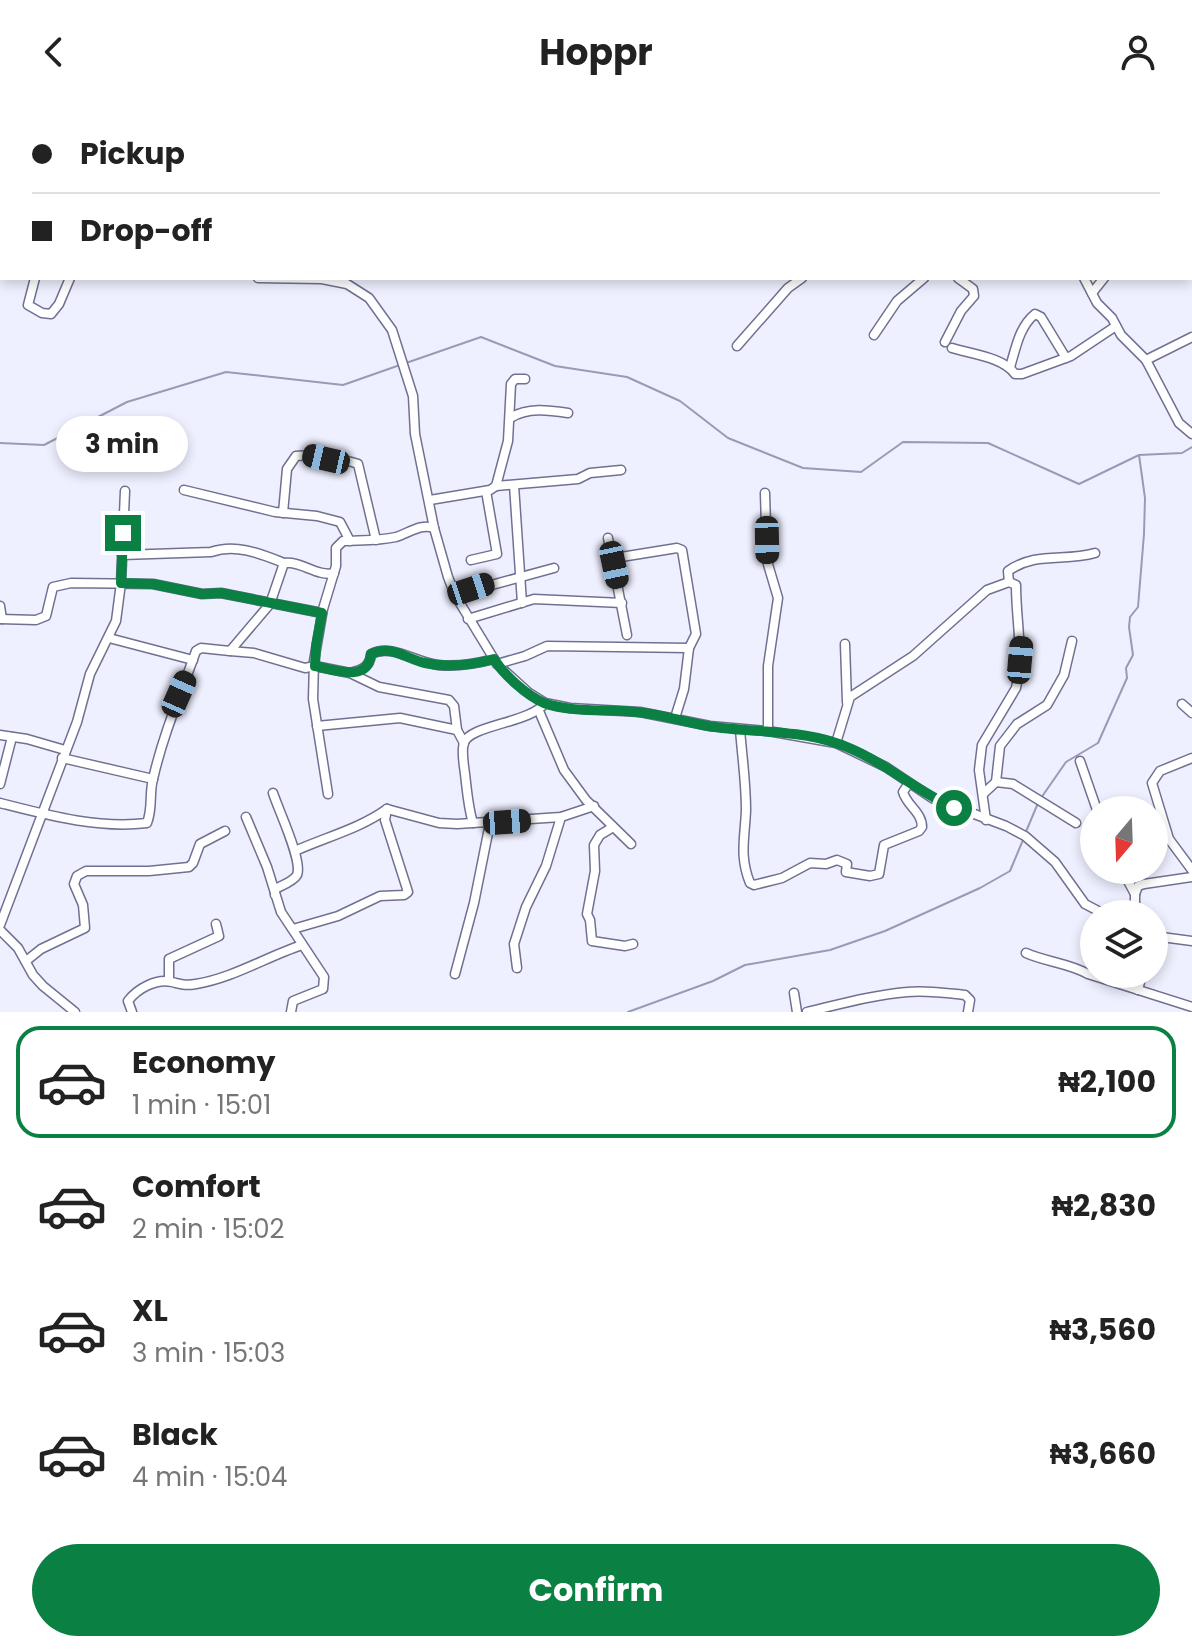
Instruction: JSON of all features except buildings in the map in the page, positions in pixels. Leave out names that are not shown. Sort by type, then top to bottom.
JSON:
[{"type":"street","points":[[34,280],[28,305],[51,314],[69,280]]},
{"type":"street","points":[[329,280],[358,289],[392,330],[413,396],[415,434],[434,528],[455,595],[495,661],[542,707],[564,770],[631,844]]},
{"type":"street","points":[[737,346],[788,288],[799,280]]},
{"type":"street","points":[[874,335],[897,301],[922,280]]},
{"type":"street","points":[[961,280],[973,289],[974,296],[961,311],[948,345],[1010,367],[1015,374],[1066,358],[1116,326]]},
{"type":"street","points":[[1085,280],[1121,335],[1146,360],[1179,423],[1192,434]]},
{"type":"street","points":[[1092,293],[1102,280]]},
{"type":"street","points":[[1010,367],[1018,339],[1035,314],[1041,317],[1066,358]]},
{"type":"street","points":[[1146,360],[1192,337]]},
{"type":"street","points":[[496,486],[508,441],[512,381],[525,379]]},
{"type":"street","points":[[510,418],[523,412],[547,410],[568,413]]},
{"type":"street","points":[[283,513],[287,469],[296,456],[306,454],[335,461],[347,460],[358,464],[376,540]]},
{"type":"street","points":[[430,500],[486,491],[496,486],[578,479],[590,473],[621,470]]},
{"type":"street","points":[[514,485],[522,603]]},
{"type":"street","points":[[184,490],[283,513],[340,522],[350,541]]},
{"type":"street","points":[[75,1012],[33,975],[18,948],[0,927],[77,722],[90,674],[116,621],[125,491]]},
{"type":"street","points":[[471,560],[497,554],[486,491]]},
{"type":"street","points":[[765,493],[767,561],[778,598],[768,666],[768,731]]},
{"type":"street","points":[[328,794],[313,699],[316,646],[334,573],[336,548],[343,541],[376,540],[396,537],[421,527],[434,528]]},
{"type":"street","points":[[608,538],[627,635]]},
{"type":"street","points":[[122,555],[211,552],[237,548],[284,563],[299,564],[327,575],[334,573]]},
{"type":"street","points":[[614,561],[624,555],[677,548],[682,550],[696,634],[689,648],[684,689],[675,718]]},
{"type":"street","points":[[1009,582],[1008,571],[1019,563],[1049,556],[1080,557],[1095,553]]},
{"type":"street","points":[[230,651],[270,604],[284,563]]},
{"type":"street","points":[[455,595],[554,568]]},
{"type":"street","points":[[847,703],[857,691],[913,656],[987,590],[1009,582],[1016,585],[1021,642],[1018,678],[1016,688],[982,745],[979,770],[986,820]]},
{"type":"street","points":[[0,606],[1,619],[36,620],[46,616],[55,585],[121,583],[153,584],[202,594],[221,593],[322,613]]},
{"type":"street","points":[[468,619],[534,599],[622,603]]},
{"type":"street","points":[[109,638],[193,660]]},
{"type":"street","points":[[983,794],[996,782],[1000,746],[1017,724],[1047,705],[1064,675],[1072,641]]},
{"type":"street","points":[[836,743],[847,703],[845,644]]},
{"type":"street","points":[[350,673],[362,670],[370,662],[371,654],[385,649],[422,663],[442,665],[474,664],[525,656],[547,646],[689,648]]},
{"type":"street","points":[[0,803],[41,815],[89,822],[145,824],[149,821],[153,779],[179,694],[199,648],[254,653],[305,668],[315,666],[350,673],[379,687],[449,700],[454,706],[457,730],[464,743],[473,823]]},
{"type":"street","points":[[1182,704],[1192,713]]},
{"type":"street","points":[[464,743],[467,737],[542,707],[640,712],[710,726],[768,731],[836,743],[869,758],[932,798],[1025,836],[1055,862],[1081,900]]},
{"type":"street","points":[[317,726],[400,718],[457,730]]},
{"type":"street","points":[[740,729],[745,758],[746,807],[741,842],[747,876],[754,885],[782,878],[813,862],[826,864],[837,860],[847,864],[846,872],[850,875],[879,874],[884,845],[922,827],[921,817],[903,792],[909,783]]},
{"type":"street","points":[[0,735],[27,739],[63,754],[153,779]]},
{"type":"street","points":[[0,784],[12,737]]},
{"type":"street","points":[[1192,758],[1160,771],[1152,783],[1169,839],[1192,870]]},
{"type":"street","points":[[1080,761],[1092,796]]},
{"type":"street","points":[[996,782],[1013,784],[1076,823]]},
{"type":"street","points":[[273,793],[295,851],[298,873],[275,889],[275,896]]},
{"type":"street","points":[[295,851],[359,827],[387,809],[439,823],[490,823],[561,817],[594,806]]},
{"type":"street","points":[[293,929],[338,916],[380,896],[404,895],[408,892],[385,820],[387,809]]},
{"type":"street","points":[[246,817],[286,922],[316,962],[325,984],[314,994],[293,1001],[291,1012]]},
{"type":"street","points":[[517,968],[514,944],[526,907],[546,866],[561,817]]},
{"type":"street","points":[[455,974],[474,903],[490,823]]},
{"type":"street","points":[[613,827],[600,835],[594,845],[595,871],[587,914],[592,941],[625,946],[633,944]]},
{"type":"street","points":[[26,961],[41,949],[84,929],[83,905],[73,882],[80,874],[86,871],[189,867],[200,844],[225,831]]},
{"type":"street","points":[[1135,900],[1138,886],[1192,877]]},
{"type":"street","points":[[1130,884],[1135,894]]},
{"type":"street","points":[[169,981],[169,959],[219,936],[216,924]]},
{"type":"street","points":[[1168,938],[1192,941]]},
{"type":"street","points":[[132,1012],[128,1001],[136,991],[150,984],[169,981],[181,986],[198,984],[242,971],[258,960],[302,945]]},
{"type":"street","points":[[1026,953],[1049,962],[1077,967],[1088,974],[1192,1007]]},
{"type":"street","points":[[807,1012],[857,998],[909,991],[965,995],[970,1000],[968,1012]]},
{"type":"street","points":[[794,993],[797,1012]]},
{"type":"waterway","points":[[406,363],[481,337],[555,366],[627,377],[680,401],[728,438],[803,468],[861,472],[903,442],[988,443],[1079,484],[1139,455],[1182,453],[1192,447]]},
{"type":"waterway","points":[[0,443],[44,445],[127,402],[226,372],[343,385],[400,365]]},
{"type":"waterway","points":[[1041,798],[1066,762],[1098,743],[1127,678],[1126,668],[1133,655],[1130,617],[1138,607],[1144,534],[1145,498],[1139,455]]},
{"type":"waterway","points":[[1025,834],[1038,803]]},
{"type":"waterway","points":[[628,1012],[713,981],[745,965],[830,950],[885,931],[1010,871],[1023,840]]},
{"type":"route","points":[[123,533],[121,583],[153,584],[202,594],[221,593],[322,613],[315,666],[350,673],[362,670],[370,662],[371,654],[385,649],[422,663],[442,665],[474,664],[494,659],[515,682],[545,703],[570,708],[640,712],[710,726],[768,731],[836,743],[886,767],[932,798],[954,808]]}]
